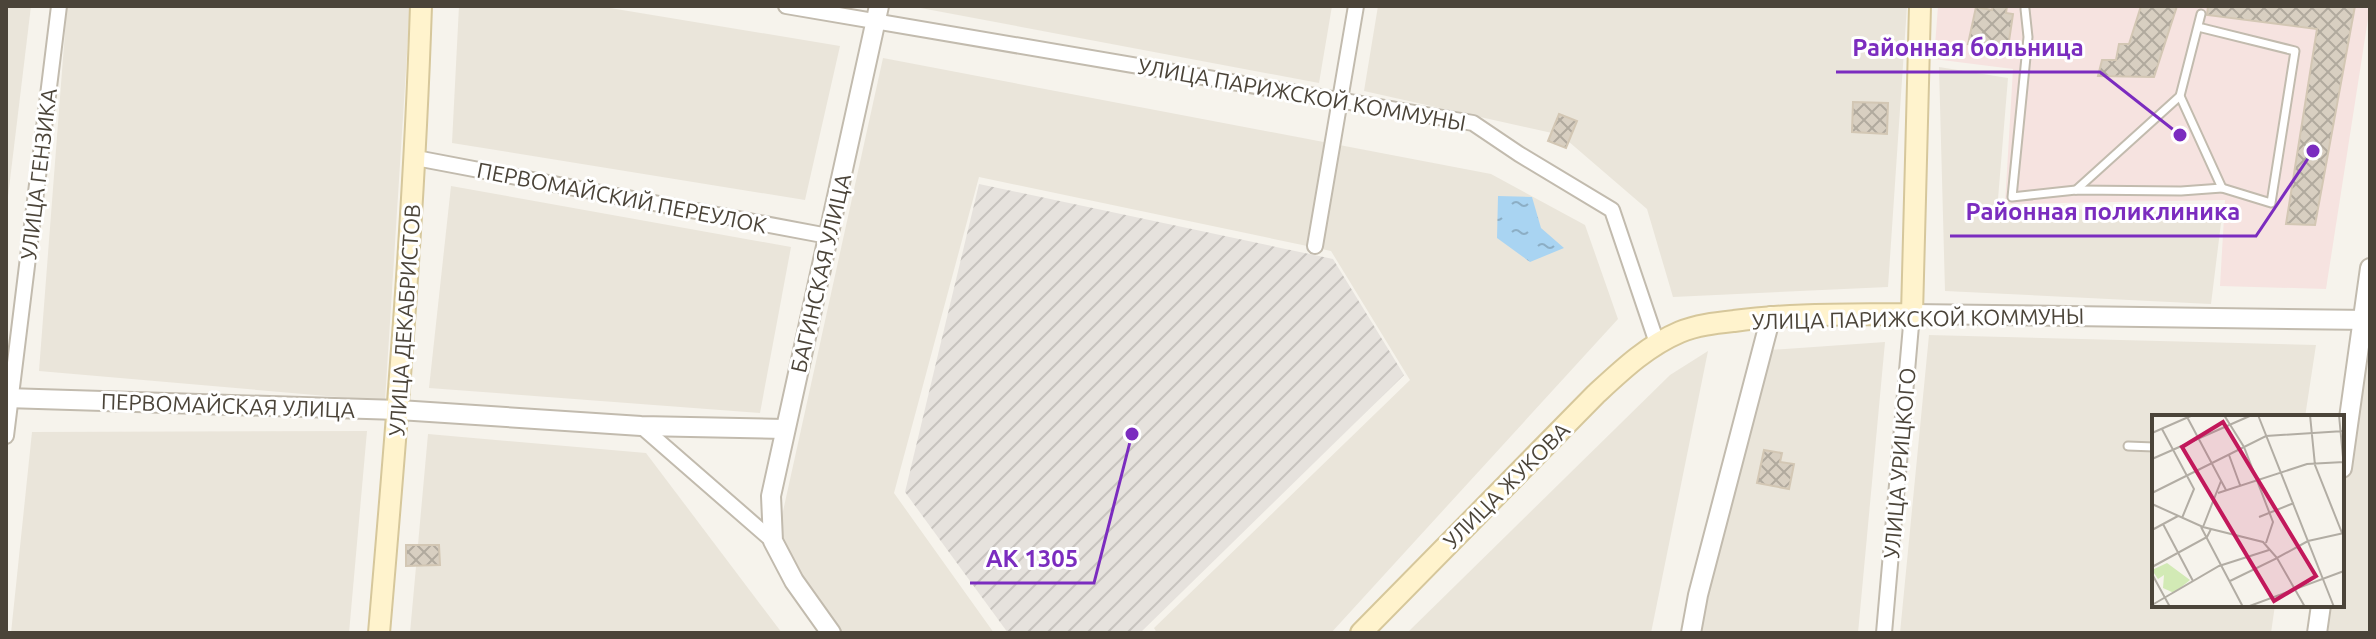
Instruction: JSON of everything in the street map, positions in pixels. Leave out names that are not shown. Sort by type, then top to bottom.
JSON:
[{"type":"main road","name":"УЛИЦА ДЕКАБРИСТОВ","points":[[379,633],[399,410],[416,158],[421,6]]},
{"type":"main road","name":"УЛИЦА УРИЦКОГО","points":[[1912,314],[1920,6]]},
{"type":"main road","name":"УЛИЦА ПАРИЖСКОЙ КОММУНЫ","points":[[1657,343],[1698,327],[1771,316],[1912,314]]},
{"type":"main road","name":"УЛИЦА ЖУКОВА","points":[[1361,633],[1596,394],[1657,343]]},
{"type":"street","name":"УЛИЦА ГЕНЗИКА","points":[[6,436],[8,398],[59,6]]},
{"type":"street","name":"УЛИЦА ПАРИЖСКОЙ КОММУНЫ","points":[[786,6],[878,14],[1473,123],[1612,210],[1657,343]]},
{"type":"street","points":[[1315,246],[1356,6]]},
{"type":"street","name":"БАГИНСКАЯ УЛИЦА","points":[[773,541],[771,496],[784,429],[878,14]]},
{"type":"street","name":"ПЕРВОМАЙСКИЙ ПЕРЕУЛОК","points":[[416,158],[828,236]]},
{"type":"street","points":[[2344,453],[2367,320],[2370,268]]},
{"type":"street","name":"УЛИЦА ПАРИЖСКОЙ КОММУНЫ","points":[[1912,314],[2367,320]]},
{"type":"street","name":"УЛИЦА УРИЦКОГО","points":[[1884,633],[1912,314]]},
{"type":"street","points":[[1691,633],[1698,595],[1771,316]]},
{"type":"street","name":"ПЕРВОМАЙСКАЯ УЛИЦА","points":[[8,398],[399,410],[641,426],[784,429]]},
{"type":"street","points":[[641,426],[773,541],[794,581],[831,633]]},
{"type":"street","points":[[2317,633],[2321,607]]},
{"type":"lane","points":[[2025,9],[2028,37],[2012,197],[2076,190],[2181,191],[2222,188],[2271,203],[2295,51],[2198,27]]},
{"type":"lane","points":[[2076,190],[2180,96],[2201,14]]},
{"type":"lane","points":[[2180,96],[2222,188]]},
{"type":"lane","points":[[2128,446],[2152,447]]},
{"type":"shaded area","points":[[6,6],[31,6],[6,213]]},
{"type":"shaded area","points":[[67,6],[410,6],[385,401],[39,371]]},
{"type":"shaded area","points":[[459,6],[598,6],[840,46],[805,200],[452,143]]},
{"type":"shaded area","points":[[910,6],[1332,6],[1319,83]]},
{"type":"shaded area","points":[[1378,6],[1907,6],[1888,287],[1673,297],[1647,209],[1561,135],[1364,91]]},
{"type":"shaded area","points":[[1938,6],[2370,6],[2326,289],[2220,286],[2225,200],[2005,204],[2013,69],[1934,59]]},
{"type":"shaded area","points":[[883,58],[1491,174],[1585,225],[1618,319],[1331,633],[1157,633],[1154,628],[1410,380],[1331,251],[979,177],[894,493],[994,633],[840,633],[776,543]]},
{"type":"shaded area","points":[[1939,67],[2008,78],[1997,211],[2223,207],[2211,304],[1945,291]]},
{"type":"shaded area","points":[[979,184],[1333,259],[1404,375],[1140,633],[1008,633],[905,492]]},
{"type":"shaded area","points":[[451,186],[791,247],[760,413],[429,388]]},
{"type":"shaded area","points":[[1929,335],[2316,345],[2305,415],[2152,415],[2152,607],[2275,607],[2271,633],[1900,633]]},
{"type":"shaded area","points":[[1885,342],[1858,633],[1693,633],[1755,351]]},
{"type":"shaded area","points":[[2363,350],[2370,350],[2370,633],[2313,633],[2318,607],[2344,607],[2344,459]]},
{"type":"shaded area","points":[[1708,351],[1651,633],[1407,633],[1670,375]]},
{"type":"shaded area","points":[[367,431],[349,633],[11,633],[32,432]]},
{"type":"shaded area","points":[[428,434],[646,453],[782,633],[410,633]]},
{"type":"water","points":[[1498,196],[1532,197],[1541,228],[1564,248],[1530,262],[1497,238]]},
{"type":"building","points":[[1993,6],[2007,6],[2006,13],[2013,14],[2008,48],[1968,44],[1976,7],[1992,10]]},
{"type":"building","points":[[2141,6],[2177,6],[2154,77],[2098,76],[2102,60],[2116,60],[2119,44],[2129,44]]},
{"type":"building","points":[[2208,6],[2355,6],[2315,225],[2286,224],[2317,29],[2207,15]]},
{"type":"building","points":[[1853,102],[1888,103],[1887,134],[1852,132]]},
{"type":"building","points":[[1559,114],[1577,121],[1566,148],[1548,141]]},
{"type":"building","points":[[1764,450],[1782,453],[1780,462],[1794,464],[1789,489],[1757,483]]},
{"type":"building","points":[[406,545],[439,545],[440,565],[406,566]]},
{"type":"place","name":"Районная больница","points":[[2180,135]]},
{"type":"place","name":"Районная поликлиника","points":[[2313,151]]},
{"type":"place","name":"АК 1305","points":[[1132,434]]}]
